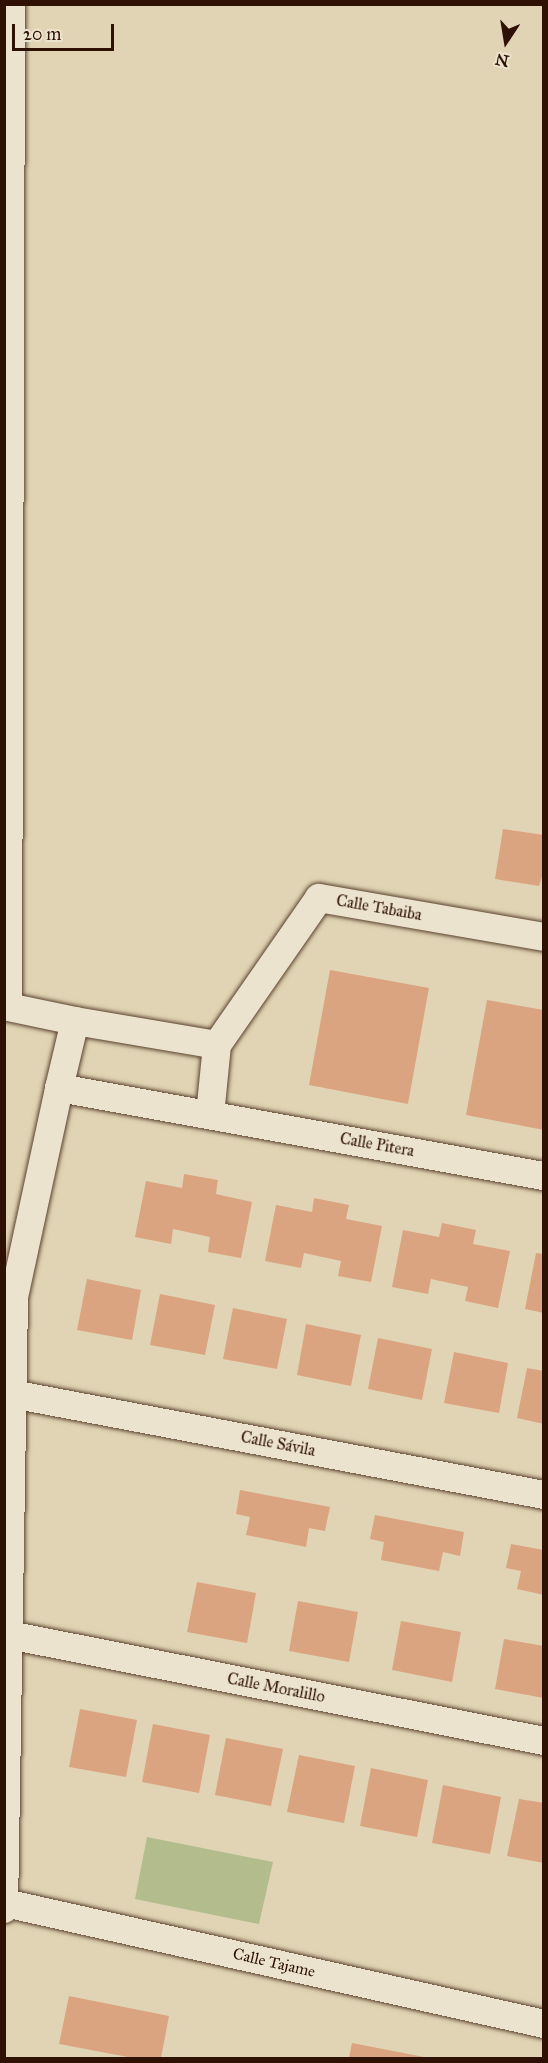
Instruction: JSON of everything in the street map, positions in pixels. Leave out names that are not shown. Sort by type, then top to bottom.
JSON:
[{"type":"street","points":[[11,4],[8,1007],[217,1045],[210,1115]]},
{"type":"street","name":"Calle Tabaiba","points":[[217,1045],[319,898],[543,937]]},
{"type":"street","points":[[4,1909],[14,1297],[75,1021]]},
{"type":"street","name":"Calle Pitera","points":[[59,1088],[543,1176]]},
{"type":"street","name":"Calle Sávila","points":[[12,1394],[543,1495]]},
{"type":"street","name":"Calle Moralillo","points":[[9,1635],[543,1740]]},
{"type":"street","name":"Calle Tajame","points":[[5,1903],[543,2024]]},
{"type":"green space","points":[[147,1837],[273,1862],[259,1924],[135,1899]]},
{"type":"building","points":[[503,829],[544,835],[544,871],[539,886],[495,879]]},
{"type":"building","points":[[330,970],[429,988],[408,1104],[309,1085]]},
{"type":"building","points":[[487,1000],[544,1010],[544,1130],[466,1115]]},
{"type":"building","points":[[184,1174],[218,1180],[216,1194],[252,1202],[241,1258],[208,1252],[210,1237],[173,1229],[171,1244],[135,1237],[146,1181],[182,1188]]},
{"type":"building","points":[[314,1198],[349,1205],[346,1219],[382,1226],[371,1282],[338,1276],[341,1261],[304,1253],[301,1268],[265,1261],[276,1205],[312,1212]]},
{"type":"building","points":[[442,1223],[476,1230],[473,1244],[510,1251],[498,1308],[465,1301],[468,1287],[431,1279],[428,1294],[392,1287],[403,1230],[439,1237]]},
{"type":"building","points":[[536,1253],[544,1254],[544,1313],[525,1309]]},
{"type":"building","points":[[87,1279],[141,1290],[132,1340],[77,1330]]},
{"type":"building","points":[[160,1294],[215,1305],[205,1355],[150,1345]]},
{"type":"building","points":[[233,1308],[287,1319],[277,1369],[223,1359]]},
{"type":"building","points":[[306,1324],[361,1335],[351,1386],[297,1375]]},
{"type":"building","points":[[378,1338],[432,1349],[422,1400],[368,1389]]},
{"type":"building","points":[[454,1352],[508,1363],[499,1413],[444,1403]]},
{"type":"building","points":[[527,1368],[544,1371],[544,1424],[517,1418]]},
{"type":"building","points":[[240,1490],[330,1507],[325,1531],[309,1528],[306,1547],[246,1535],[250,1517],[236,1514]]},
{"type":"building","points":[[375,1515],[464,1532],[460,1556],[443,1552],[439,1571],[381,1560],[384,1542],[370,1539]]},
{"type":"building","points":[[511,1544],[544,1550],[544,1595],[517,1589],[521,1571],[506,1568]]},
{"type":"building","points":[[197,1582],[256,1593],[247,1643],[187,1632]]},
{"type":"building","points":[[298,1601],[358,1612],[349,1662],[289,1651]]},
{"type":"building","points":[[401,1621],[461,1632],[452,1682],[392,1670]]},
{"type":"building","points":[[504,1639],[544,1646],[544,1698],[495,1689]]},
{"type":"building","points":[[80,1709],[137,1720],[126,1777],[69,1767]]},
{"type":"building","points":[[153,1724],[210,1735],[199,1793],[142,1782]]},
{"type":"building","points":[[226,1738],[283,1749],[271,1806],[215,1795]]},
{"type":"building","points":[[299,1755],[355,1766],[344,1823],[287,1812]]},
{"type":"building","points":[[371,1768],[428,1780],[417,1837],[360,1826]]},
{"type":"building","points":[[443,1785],[501,1797],[490,1854],[432,1843]]},
{"type":"building","points":[[519,1799],[544,1803],[544,1863],[507,1856]]},
{"type":"building","points":[[69,1996],[169,2016],[161,2058],[133,2058],[59,2044]]},
{"type":"building","points":[[352,2043],[424,2057],[424,2058],[349,2058]]}]
